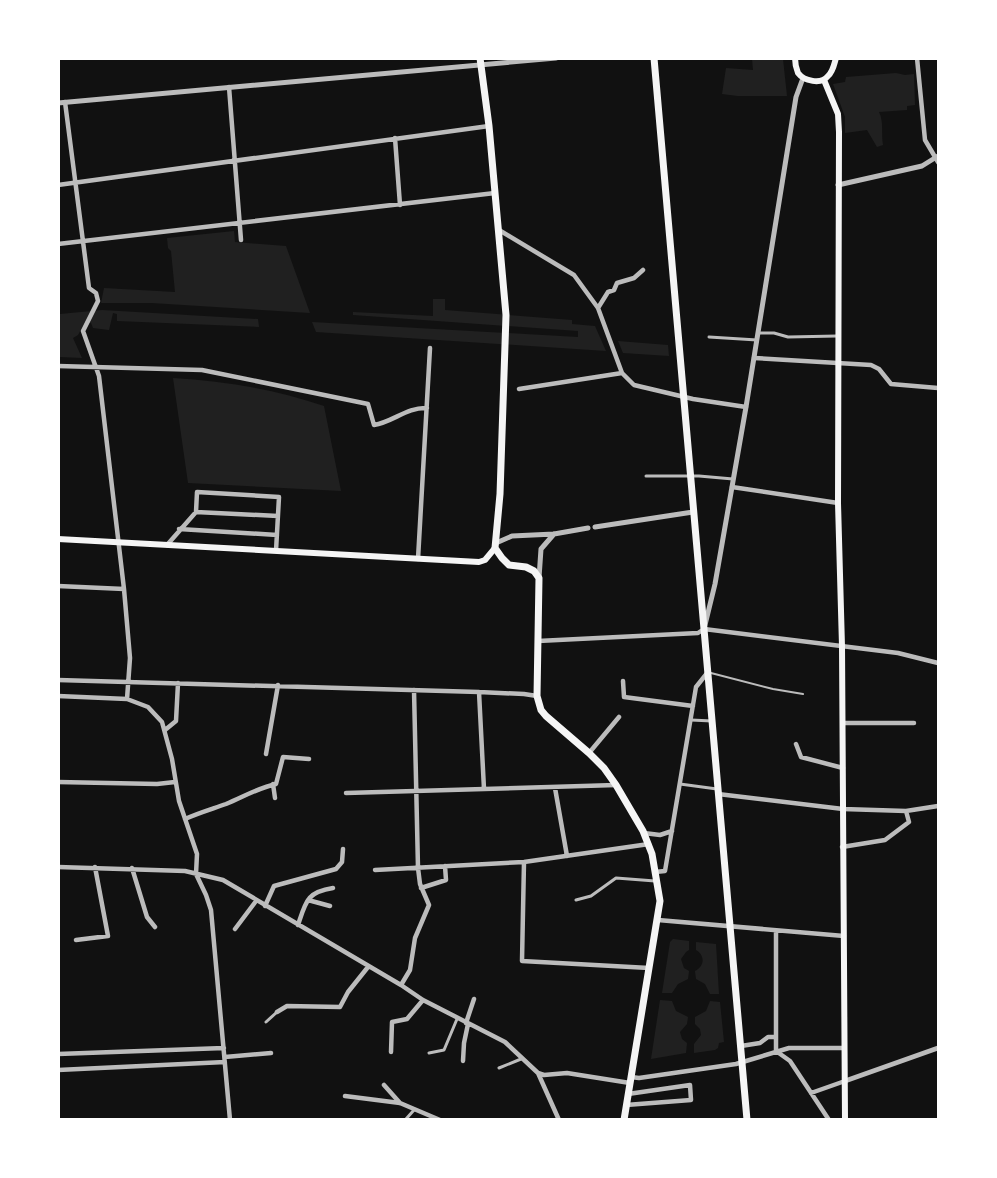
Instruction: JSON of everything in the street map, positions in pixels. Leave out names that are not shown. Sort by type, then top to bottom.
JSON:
[{"type":"main road","points":[[654,58],[747,1119]]},
{"type":"main road","points":[[795,58],[798,72],[803,78],[824,80]]},
{"type":"main road","points":[[824,80],[832,70],[836,58]]},
{"type":"main road","points":[[58,539],[478,562],[485,560],[495,545],[500,494],[506,315],[489,126],[480,61]]},
{"type":"main road","points":[[824,80],[838,114],[838,503],[843,723],[845,1119]]},
{"type":"main road","points":[[495,545],[509,565],[526,567],[534,571],[539,578],[537,696],[541,710],[551,722],[589,753],[616,785],[649,844],[660,903],[625,1117]]},
{"type":"street","points":[[127,699],[130,658],[124,589],[98,369],[83,332],[98,301],[96,293],[89,288],[62,102],[480,61],[556,58]]},
{"type":"street","points":[[838,185],[922,166],[937,159],[925,140],[917,58]]},
{"type":"street","points":[[704,629],[716,584],[796,96],[803,78]]},
{"type":"street","points":[[229,87],[241,240]]},
{"type":"street","points":[[58,185],[489,126]]},
{"type":"street","points":[[396,138],[400,205]]},
{"type":"street","points":[[58,244],[495,193]]},
{"type":"street","points":[[499,230],[573,275],[598,308],[622,374],[634,385],[746,407]]},
{"type":"street","points":[[598,308],[608,292],[614,290],[617,283],[634,278],[643,270]]},
{"type":"street","points":[[709,337],[758,336],[774,333],[788,337],[838,336]]},
{"type":"street","points":[[418,558],[430,348]]},
{"type":"street","points":[[754,358],[873,366],[894,384],[939,388]]},
{"type":"street","points":[[60,367],[202,370],[368,404],[374,425],[406,411],[427,408]]},
{"type":"street","points":[[519,389],[622,374]]},
{"type":"street","points":[[646,476],[733,479]]},
{"type":"street","points":[[732,487],[838,503]]},
{"type":"street","points":[[167,545],[196,512],[197,492],[255,495],[279,497],[276,551]]},
{"type":"street","points":[[196,512],[278,516]]},
{"type":"street","points":[[595,527],[693,512]]},
{"type":"street","points":[[495,545],[512,536],[554,534],[588,528]]},
{"type":"street","points":[[179,530],[277,535]]},
{"type":"street","points":[[539,578],[541,549],[554,534]]},
{"type":"street","points":[[58,586],[124,589]]},
{"type":"street","points":[[538,641],[698,633],[704,629],[898,653],[939,663]]},
{"type":"street","points":[[655,872],[665,871],[696,687],[708,672]]},
{"type":"street","points":[[58,680],[278,685],[537,696]]},
{"type":"street","points":[[623,681],[624,697],[693,706]]},
{"type":"street","points":[[165,730],[177,721],[178,683]]},
{"type":"street","points":[[266,753],[278,685]]},
{"type":"street","points":[[401,985],[410,970],[415,938],[429,905],[421,888],[418,868],[414,690]]},
{"type":"street","points":[[479,692],[484,789]]},
{"type":"street","points":[[58,696],[127,699],[153,711],[162,722],[175,782],[197,854],[196,874],[211,910],[230,1119]]},
{"type":"street","points":[[589,753],[619,717]]},
{"type":"street","points":[[691,720],[712,721]]},
{"type":"street","points":[[843,723],[914,723]]},
{"type":"street","points":[[796,744],[801,757],[843,768]]},
{"type":"street","points":[[185,819],[227,804],[259,788],[276,784],[283,757],[309,759]]},
{"type":"street","points":[[58,782],[157,784],[175,782]]},
{"type":"street","points":[[273,784],[275,798]]},
{"type":"street","points":[[680,784],[843,809],[906,811],[939,806]]},
{"type":"street","points":[[346,793],[616,785]]},
{"type":"street","points":[[555,788],[567,856]]},
{"type":"street","points":[[842,847],[885,840],[909,822],[906,811]]},
{"type":"street","points":[[644,833],[660,835],[672,831]]},
{"type":"street","points":[[375,870],[524,862],[649,844]]},
{"type":"street","points":[[265,906],[274,886],[336,869],[342,862],[343,849]]},
{"type":"street","points":[[524,862],[522,961],[649,968]]},
{"type":"street","points":[[421,888],[446,880],[445,866]]},
{"type":"street","points":[[58,867],[184,871],[223,880],[423,1000],[505,1042],[538,1073],[560,1119]]},
{"type":"street","points":[[76,940],[108,936],[95,867]]},
{"type":"street","points":[[132,868],[147,917],[155,927]]},
{"type":"street","points":[[576,900],[591,896],[616,878],[657,881]]},
{"type":"street","points":[[298,925],[308,900],[318,890],[333,888]]},
{"type":"street","points":[[308,900],[330,906]]},
{"type":"street","points":[[235,929],[256,901]]},
{"type":"street","points":[[658,920],[730,923],[778,932],[844,936]]},
{"type":"street","points":[[776,1052],[778,932]]},
{"type":"street","points":[[266,1022],[287,1006],[340,1007],[348,992],[368,967]]},
{"type":"street","points":[[464,1061],[467,1023],[474,999]]},
{"type":"street","points":[[391,1052],[392,1022],[407,1019],[423,1000]]},
{"type":"street","points":[[429,1053],[444,1050],[457,1019]]},
{"type":"street","points":[[741,1046],[760,1043],[768,1037],[776,1037]]},
{"type":"street","points":[[58,1054],[224,1048]]},
{"type":"street","points":[[538,1073],[544,1075],[567,1073],[620,1082],[742,1062],[789,1048],[844,1048]]},
{"type":"street","points":[[811,1093],[939,1048]]},
{"type":"street","points":[[776,1052],[790,1061],[829,1119]]},
{"type":"street","points":[[58,1070],[225,1060],[271,1053]]},
{"type":"street","points":[[499,1068],[523,1058]]},
{"type":"street","points":[[627,1105],[691,1100],[688,1071]]},
{"type":"street","points":[[659,1075],[661,1089]]},
{"type":"street","points":[[384,1085],[400,1103]]},
{"type":"street","points":[[628,1094],[690,1085]]},
{"type":"street","points":[[642,1104],[643,1092]]},
{"type":"street","points":[[345,1096],[400,1103],[440,1119]]},
{"type":"street","points":[[406,1119],[415,1108]]},
{"type":"lane","points":[[708,672],[773,689],[803,694]]},
{"type":"shaded area","points":[[752,59],[783,59],[787,96],[722,94],[726,68],[753,70]]},
{"type":"shaded area","points":[[914,74],[915,105],[907,106],[907,110],[879,112],[883,145],[877,147],[867,130],[845,133],[845,117],[833,84],[845,82],[846,77]]},
{"type":"shaded area","points":[[234,231],[235,242],[286,246],[310,313],[152,303],[101,303],[104,288],[175,292],[171,251],[168,248],[167,238]]},
{"type":"shaded area","points":[[433,299],[445,299],[445,310],[572,320],[572,324],[595,326],[606,351],[316,332],[312,322],[578,337],[578,331],[353,315],[353,312],[433,316]]},
{"type":"shaded area","points":[[102,310],[258,319],[259,327],[117,321],[117,314],[113,313],[109,330],[93,328],[91,323],[85,322],[78,335],[73,338],[82,358],[60,357],[60,314]]},
{"type":"shaded area","points":[[618,341],[668,345],[669,356],[623,353]]},
{"type":"shaded area","points":[[173,378],[249,387],[324,406],[341,491],[188,483]]},
{"type":"shaded area","points":[[673,939],[689,941],[689,950],[681,959],[684,968],[689,971],[688,979],[678,984],[672,993],[662,993],[670,942]]},
{"type":"shaded area","points":[[696,942],[716,944],[719,994],[710,994],[705,984],[696,979],[695,971],[701,966],[703,960],[696,950]]},
{"type":"shaded area","points":[[660,1000],[672,1001],[676,1011],[688,1017],[687,1024],[680,1032],[682,1039],[687,1043],[686,1053],[651,1059]]},
{"type":"shaded area","points":[[710,1001],[720,1002],[724,1042],[719,1043],[715,1050],[694,1053],[694,1044],[701,1035],[700,1029],[695,1024],[695,1017],[706,1011]]}]
